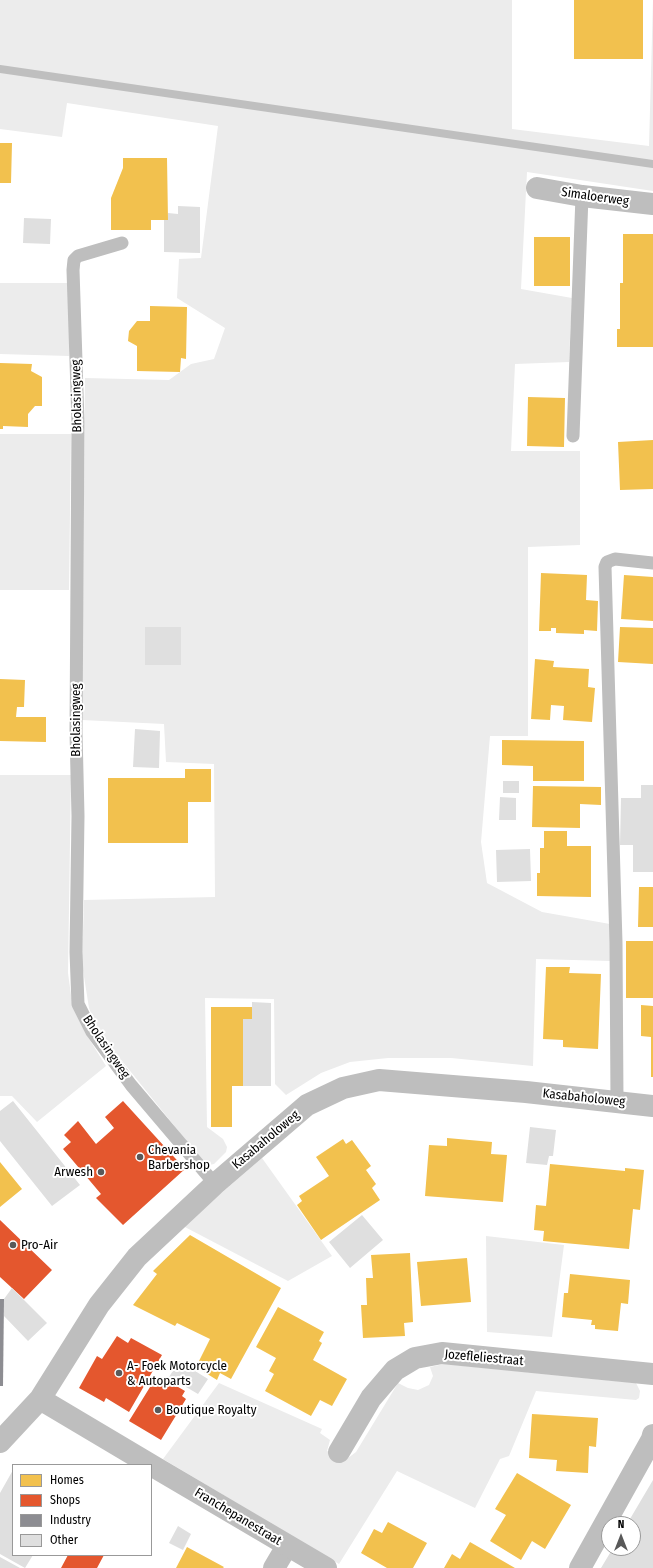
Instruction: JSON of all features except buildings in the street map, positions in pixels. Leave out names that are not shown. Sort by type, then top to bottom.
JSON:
[{"type":"street","name":"Simaloerweg","points":[[537,188],[582,196],[653,204]]},
{"type":"street","name":"Kasabaholoweg","points":[[0,1442],[40,1399],[99,1305],[137,1257],[215,1184],[307,1105],[343,1088],[379,1080],[450,1085],[653,1106]]},
{"type":"street","name":"Jozefleliestraat","points":[[339,1452],[371,1398],[395,1370],[415,1358],[442,1353],[653,1374]]},
{"type":"street","name":"Franchepanestraat","points":[[40,1399],[149,1464]]},
{"type":"street","points":[[580,1568],[653,1435]]},
{"type":"street","name":"Franchepanestraat","points":[[152,1466],[326,1568]]},
{"type":"street","points":[[274,1568],[287,1546]]},
{"type":"lane","points":[[573,436],[582,196]]},
{"type":"lane","name":"Bholasingweg","points":[[122,244],[78,256],[74,260],[73,270],[78,422],[76,724],[78,816],[76,952],[78,1004],[92,1032],[131,1085],[215,1184]]},
{"type":"lane","points":[[616,1102],[616,943],[605,567],[607,562],[615,559],[653,563]]},
{"type":"shaded area","points":[[0,0],[512,0],[512,129],[649,146],[653,0],[653,191],[527,172],[521,289],[572,298],[569,362],[515,364],[511,451],[580,451],[580,545],[528,547],[528,736],[490,736],[481,842],[487,883],[542,912],[610,924],[610,961],[536,959],[533,1066],[451,1058],[388,1058],[350,1062],[321,1073],[286,1095],[275,1084],[274,999],[205,998],[207,1127],[223,1139],[227,1147],[226,1152],[214,1164],[209,1165],[205,1164],[110,1046],[96,1026],[89,1008],[82,964],[84,900],[215,897],[214,764],[166,762],[164,724],[82,720],[85,378],[169,380],[191,364],[214,359],[225,328],[177,298],[179,259],[201,258],[218,126],[67,103],[62,137],[0,129]]},
{"type":"shaded area","points":[[0,283],[67,283],[70,308],[69,356],[0,354]]},
{"type":"shaded area","points":[[0,434],[71,434],[69,590],[0,590]]},
{"type":"shaded area","points":[[0,775],[71,775],[68,973],[71,995],[77,1016],[86,1034],[106,1066],[37,1122],[12,1096],[0,1096]]},
{"type":"shaded area","points":[[262,1158],[332,1256],[288,1281],[183,1226]]},
{"type":"shaded area","points":[[486,1236],[564,1245],[552,1337],[487,1332]]},
{"type":"shaded area","points":[[444,1364],[636,1383],[640,1391],[639,1398],[636,1400],[536,1391],[509,1456],[500,1459],[475,1508],[397,1471],[339,1564],[163,1459],[219,1383],[322,1429],[320,1433],[330,1440],[327,1451],[344,1461],[356,1452],[398,1383],[408,1388],[418,1390],[429,1385],[433,1376],[430,1367]]},
{"type":"waterway","points":[[0,69],[653,164]]},
{"type":"place","name":"Chevania Barbershop","points":[[140,1157]]},
{"type":"place","name":"Arwesh","points":[[101,1172]]},
{"type":"place","name":"Pro-Air","points":[[13,1245]]},
{"type":"place","name":"A- Foek Motorcycle & Autoparts","points":[[119,1373]]},
{"type":"place","name":"Boutique Royalty","points":[[158,1410]]}]
